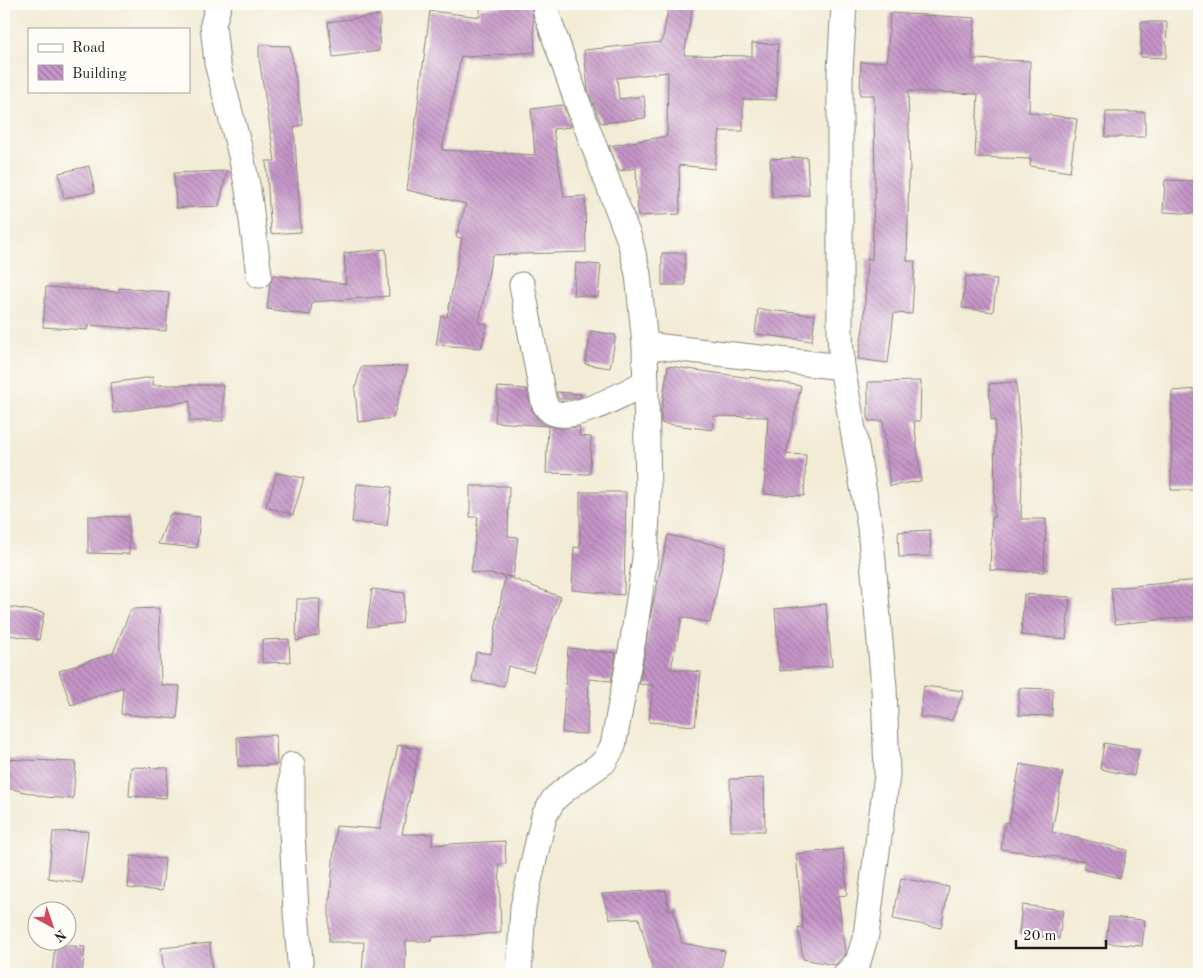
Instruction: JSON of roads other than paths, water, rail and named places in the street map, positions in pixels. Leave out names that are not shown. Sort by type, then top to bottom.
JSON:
[{"type":"street","points":[[219,4],[213,24],[217,63],[248,189],[259,276]]},
{"type":"street","points":[[519,974],[522,907],[544,816],[554,799],[566,788],[604,762],[613,746],[634,640],[645,558],[648,492],[645,345],[638,274],[630,241],[568,78],[545,4]]},
{"type":"street","points":[[844,4],[840,72],[840,324],[842,367],[870,526],[884,688],[887,775],[866,935],[858,962],[846,974]]},
{"type":"street","points":[[522,285],[544,403],[548,410],[556,414],[575,414],[604,403],[646,382]]},
{"type":"street","points":[[645,345],[842,367]]},
{"type":"street","points":[[292,766],[292,823],[301,974]]}]
